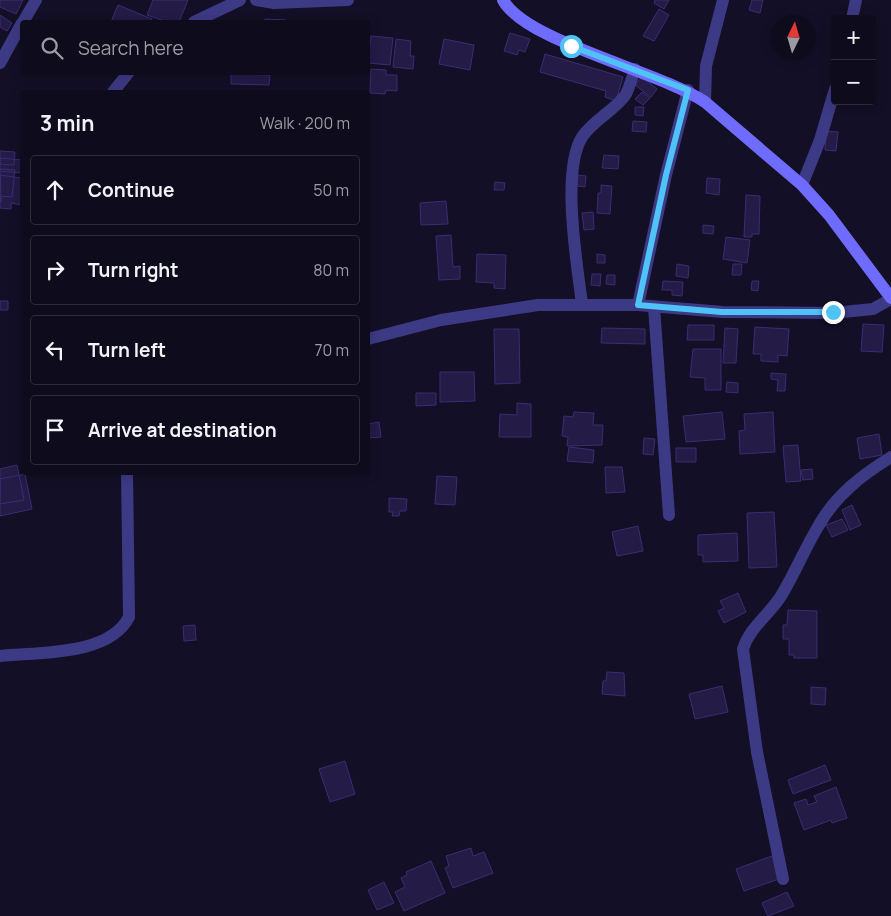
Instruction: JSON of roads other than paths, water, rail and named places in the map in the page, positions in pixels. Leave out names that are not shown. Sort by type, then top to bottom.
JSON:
[{"type":"street","points":[[25,20],[36,0]]},
{"type":"street","points":[[198,20],[240,0]]},
{"type":"street","points":[[256,0],[274,3],[348,0]]},
{"type":"street","points":[[370,338],[441,320],[538,305],[638,305],[722,312],[833,312],[873,309],[891,299],[829,215],[802,185],[705,102],[688,90],[571,46],[527,23],[507,8],[503,0]]},
{"type":"street","points":[[705,102],[706,66],[723,0]]},
{"type":"street","points":[[853,15],[856,0]]},
{"type":"street","points":[[0,63],[20,28]]},
{"type":"street","points":[[582,304],[571,217],[574,157],[582,138],[594,123],[625,95],[635,69]]},
{"type":"street","points":[[114,90],[126,75]]},
{"type":"street","points":[[638,305],[666,175],[688,90]]},
{"type":"street","points":[[802,185],[820,140],[831,103]]},
{"type":"street","points":[[654,307],[669,515]]},
{"type":"street","points":[[783,878],[757,752],[743,649],[747,637],[780,598],[819,524],[845,491],[866,473],[891,457]]},
{"type":"street","points":[[0,656],[83,648],[118,634],[124,626],[129,617],[130,598],[127,475]]}]
